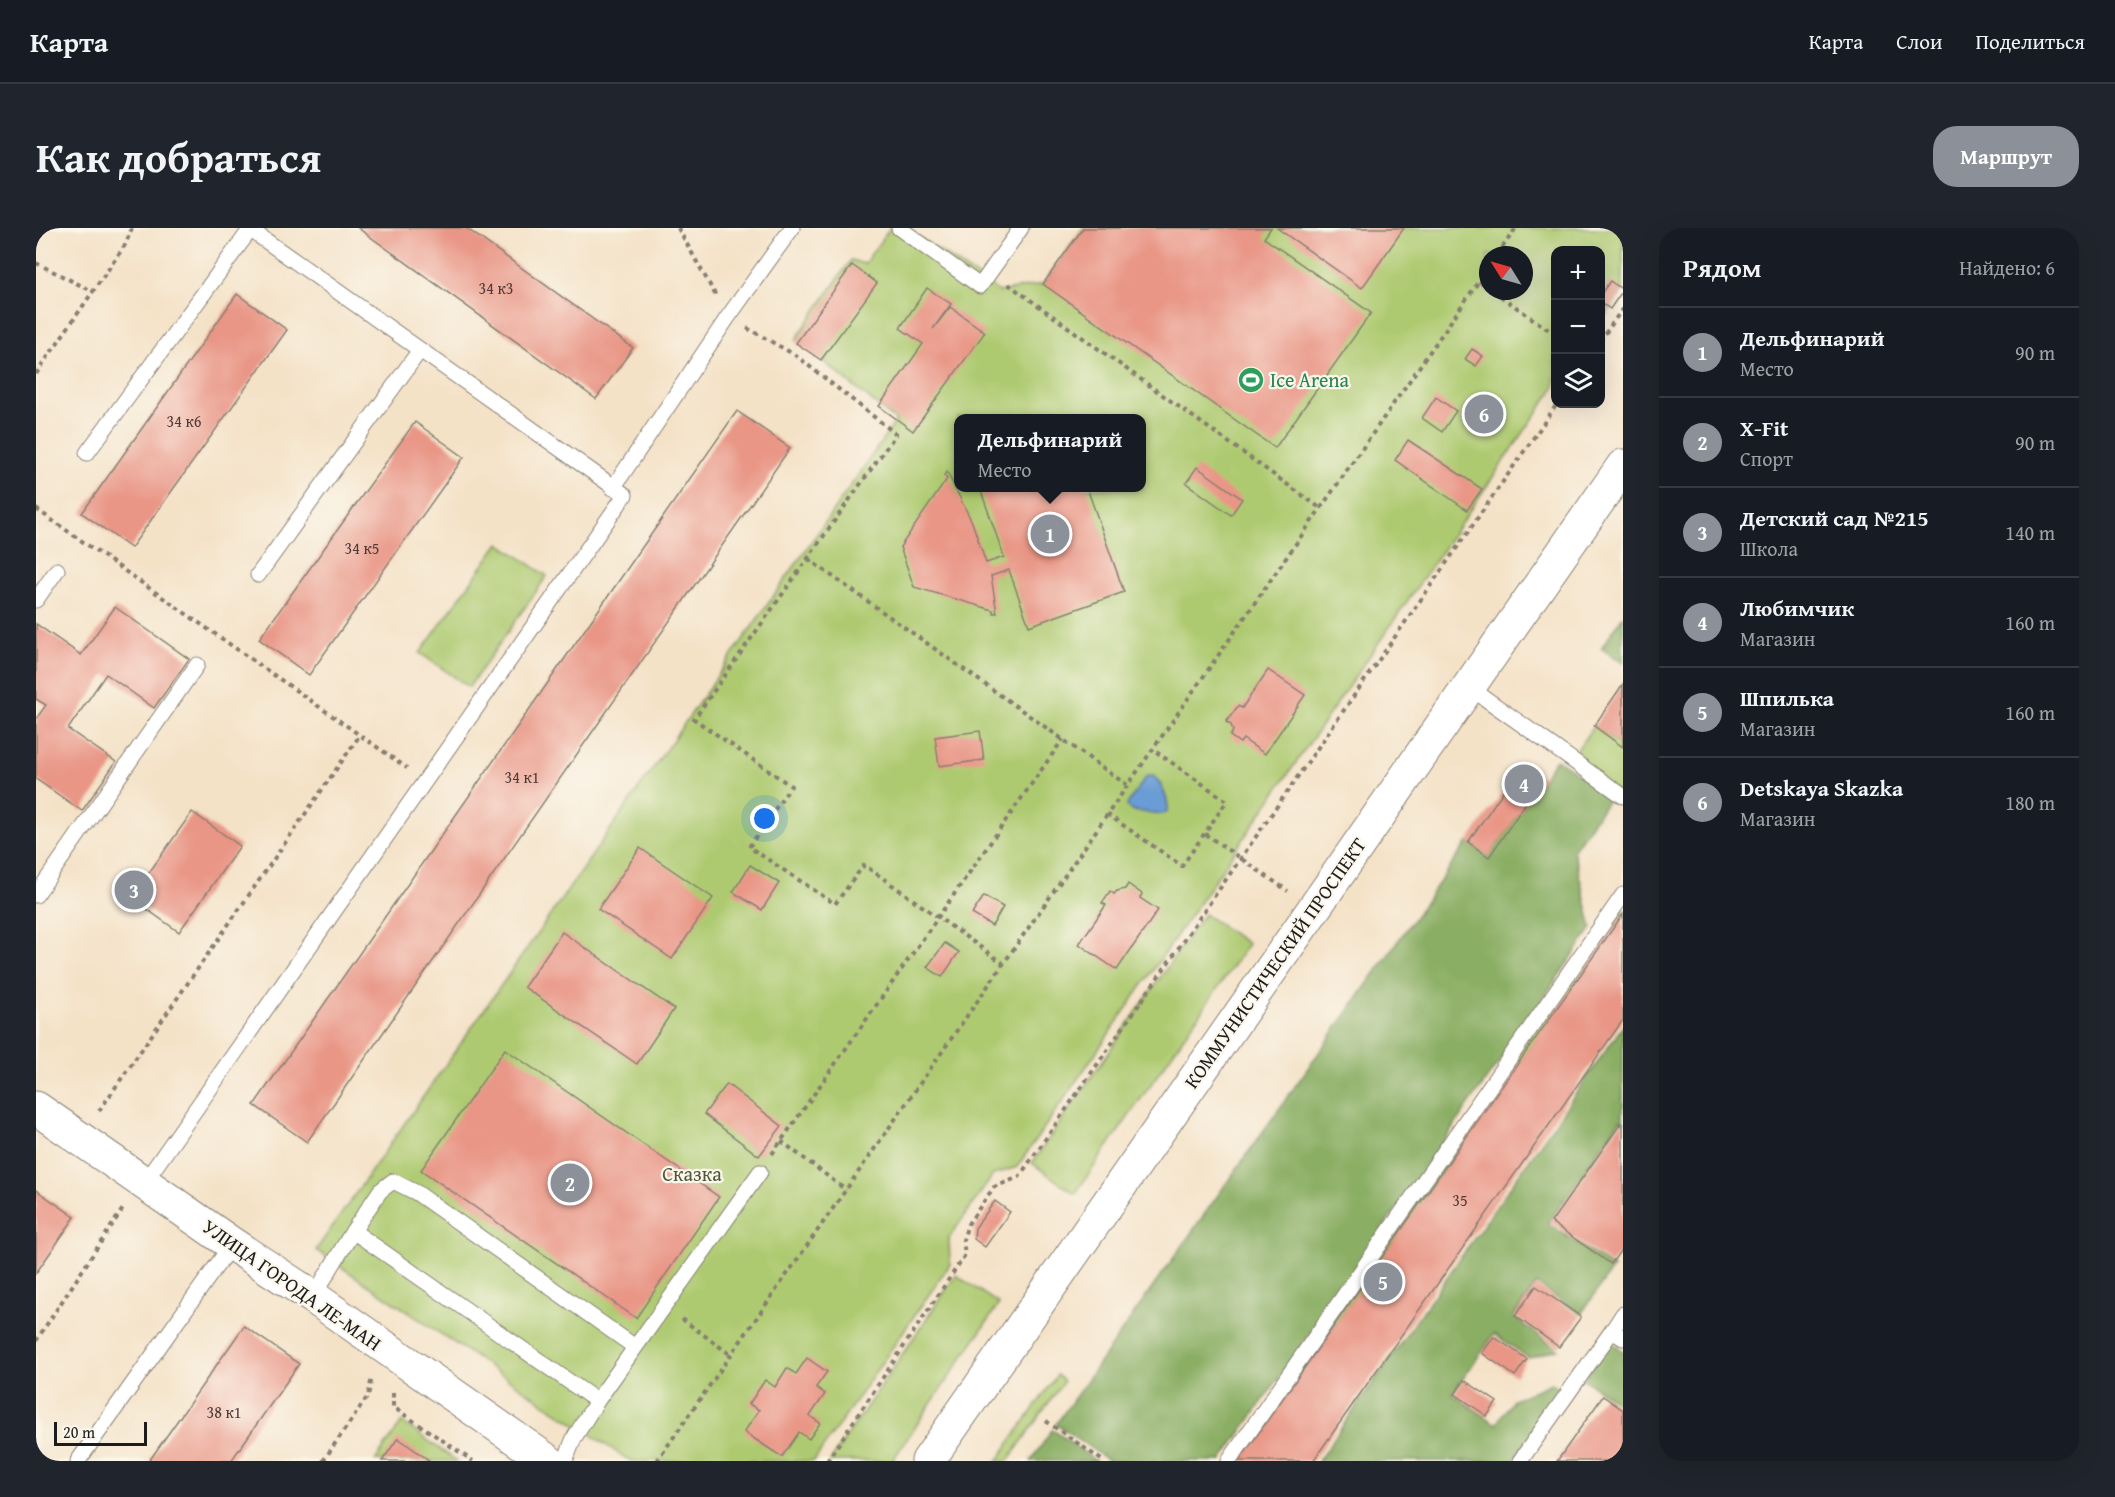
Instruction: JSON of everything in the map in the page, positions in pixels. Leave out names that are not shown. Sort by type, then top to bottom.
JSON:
[{"type":"main road","name":"КОММУНИСТИЧЕСКИЙ ПРОСПЕКТ","points":[[928,1461],[1623,466]]},
{"type":"main road","name":"УЛИЦА ГОРОДА ЛЕ-МАН","points":[[36,1108],[136,1192],[232,1244],[313,1297],[548,1461]]},
{"type":"lane","points":[[614,488],[728,317],[792,228]]},
{"type":"lane","points":[[899,228],[980,286],[1021,228]]},
{"type":"lane","points":[[87,453],[249,229],[625,495],[136,1192]]},
{"type":"lane","points":[[258,575],[420,351]]},
{"type":"lane","points":[[36,600],[57,570]]},
{"type":"lane","points":[[36,895],[197,665]]},
{"type":"lane","points":[[1469,687],[1623,796]]},
{"type":"lane","points":[[1229,1461],[1623,896]]},
{"type":"lane","points":[[565,1461],[574,1438],[597,1401],[760,1172]]},
{"type":"lane","points":[[313,1297],[380,1191],[393,1181],[417,1193],[635,1347]]},
{"type":"lane","points":[[353,1231],[597,1401]]},
{"type":"lane","points":[[78,1461],[232,1244]]},
{"type":"lane","points":[[1520,1461],[1617,1334],[1623,1314]]},
{"type":"path","points":[[36,374],[125,245],[132,228]]},
{"type":"path","points":[[678,228],[728,317],[795,355],[896,434],[694,719],[791,786],[749,847],[834,904],[864,865],[1004,963]]},
{"type":"path","points":[[1503,246],[1516,228]]},
{"type":"path","points":[[36,262],[94,292]]},
{"type":"path","points":[[990,271],[1320,508]]},
{"type":"path","points":[[657,1461],[1479,281]]},
{"type":"path","points":[[1506,300],[1551,332]]},
{"type":"path","points":[[1605,334],[1623,308]]},
{"type":"path","points":[[826,1461],[965,1254],[963,1240],[968,1224],[994,1187],[1018,1178],[1554,408]]},
{"type":"path","points":[[36,509],[425,781]]},
{"type":"path","points":[[808,559],[1127,785]]},
{"type":"path","points":[[99,1111],[360,735]]},
{"type":"path","points":[[760,1172],[1063,739]]},
{"type":"path","points":[[1107,814],[1182,866],[1205,834],[1227,801],[1152,749]]},
{"type":"path","points":[[1205,834],[1314,908]]},
{"type":"path","points":[[781,1142],[846,1190]]},
{"type":"path","points":[[36,1341],[136,1192]]},
{"type":"path","points":[[664,1306],[731,1355]]},
{"type":"path","points":[[323,1461],[368,1396],[373,1376],[389,1352]]},
{"type":"path","points":[[1046,1421],[1103,1461]]},
{"type":"green space","name":"Сказка","points":[[890,228],[906,228],[999,292],[1043,284],[1083,228],[1623,228],[1623,290],[1605,316],[1605,246],[1551,246],[1551,393],[1017,1167],[993,1175],[949,1238],[950,1264],[814,1461],[630,1461],[316,1250],[896,421],[796,339],[851,260],[864,264]]},
{"type":"green space","points":[[499,543],[547,576],[469,687],[420,653]]},
{"type":"green space","points":[[1623,616],[1623,663],[1601,648]]},
{"type":"green space","points":[[1594,726],[1623,747],[1623,796],[1570,759]]},
{"type":"green space","points":[[1556,759],[1611,796],[1573,850],[1592,928],[1221,1461],[1109,1461],[1056,1424],[1468,842],[1489,856]]},
{"type":"green space","points":[[1623,903],[1623,915],[1239,1461],[1233,1461]]},
{"type":"green space","points":[[1204,914],[1248,944],[1075,1194],[1032,1163]]},
{"type":"green space","points":[[1623,1026],[1623,1122],[1620,1120],[1548,1223],[1613,1268],[1581,1314],[1536,1284],[1513,1317],[1558,1349],[1529,1358],[1494,1334],[1452,1394],[1496,1424],[1513,1400],[1551,1383],[1562,1391],[1513,1461],[1318,1461]]},
{"type":"green space","points":[[956,1275],[999,1304],[892,1461],[830,1461]]},
{"type":"green space","points":[[1610,1342],[1623,1351],[1623,1407],[1584,1379]]},
{"type":"green space","points":[[1057,1375],[1064,1381],[1008,1461],[997,1461]]},
{"type":"green space","points":[[402,1422],[457,1461],[375,1461]]},
{"type":"green space","points":[[1053,1430],[1096,1461],[1031,1461]]},
{"type":"water","points":[[1152,775],[1164,791],[1168,811],[1163,814],[1131,811],[1127,806],[1128,803],[1146,777]]},
{"type":"building","points":[[358,228],[466,228],[633,348],[596,399]]},
{"type":"building","name":"Ice Arena","points":[[1083,228],[1271,228],[1264,238],[1371,313],[1275,448],[1043,284]]},
{"type":"building","points":[[1277,228],[1404,228],[1362,288]]},
{"type":"building","points":[[852,265],[877,283],[821,360],[796,343]]},
{"type":"building","points":[[1610,281],[1623,290],[1610,309],[1605,306],[1605,288]]},
{"type":"building","points":[[927,288],[951,304],[933,329],[950,307],[985,332],[913,431],[879,406],[923,344],[900,328]]},
{"type":"building","points":[[237,294],[287,330],[131,548],[82,513]]},
{"type":"building","points":[[1472,349],[1483,356],[1476,366],[1465,359]]},
{"type":"building","points":[[1436,397],[1456,411],[1442,432],[1422,418]]},
{"type":"building","points":[[737,411],[790,448],[307,1142],[254,1105]]},
{"type":"building","points":[[415,422],[464,457],[309,675],[259,639]]},
{"type":"building","points":[[1408,440],[1482,489],[1467,510],[1395,460]]},
{"type":"building","points":[[1197,467],[1242,499],[1231,515],[1186,483]]},
{"type":"building","points":[[947,472],[954,486],[954,492],[957,492],[972,522],[986,563],[1004,557],[981,492],[1088,492],[1124,592],[1029,626],[1009,570],[991,576],[997,613],[914,587],[900,547],[947,479],[944,475]]},
{"type":"building","points":[[115,607],[189,659],[154,708],[106,674],[68,729],[116,762],[82,811],[36,779],[36,719],[46,705],[36,699],[36,624],[81,655]]},
{"type":"building","points":[[1268,670],[1305,695],[1265,754],[1243,739],[1240,743],[1230,736],[1233,731],[1231,725],[1226,722],[1238,706],[1242,708]]},
{"type":"building","points":[[1623,684],[1623,747],[1594,726]]},
{"type":"building","points":[[980,731],[984,760],[939,766],[935,737]]},
{"type":"building","points":[[1522,764],[1543,778],[1489,857],[1468,842]]},
{"type":"building","points":[[192,812],[240,846],[179,932],[131,898]]},
{"type":"building","points":[[640,848],[713,898],[672,959],[598,909]]},
{"type":"building","points":[[750,865],[779,883],[762,910],[733,892]]},
{"type":"building","points":[[1128,884],[1142,894],[1140,898],[1158,910],[1117,970],[1079,944],[1106,905],[1102,903],[1110,891],[1114,894],[1125,889]]},
{"type":"building","points":[[984,896],[1003,907],[992,926],[972,914]]},
{"type":"building","points":[[1623,914],[1623,1020],[1313,1461],[1239,1461]]},
{"type":"building","points":[[562,932],[674,1009],[637,1064],[524,987]]},
{"type":"building","points":[[945,943],[959,952],[942,977],[927,967]]},
{"type":"building","points":[[505,1049],[719,1197],[636,1318],[421,1170]]},
{"type":"building","points":[[727,1084],[782,1126],[759,1156],[704,1114]]},
{"type":"building","points":[[1621,1123],[1623,1124],[1623,1247],[1611,1264],[1551,1222]]},
{"type":"building","points":[[36,1190],[75,1217],[36,1273]]},
{"type":"building","points":[[995,1201],[1010,1212],[985,1247],[974,1239],[975,1228]]},
{"type":"building","points":[[1536,1286],[1581,1317],[1559,1347],[1515,1316]]},
{"type":"building","points":[[244,1326],[299,1364],[231,1461],[149,1461]]},
{"type":"building","points":[[1494,1337],[1527,1359],[1515,1376],[1482,1353]]},
{"type":"building","points":[[807,1358],[827,1372],[816,1387],[825,1394],[810,1416],[820,1423],[809,1439],[799,1432],[782,1457],[744,1432],[759,1410],[749,1404],[765,1380],[775,1387],[787,1368],[796,1374]]},
{"type":"building","points":[[1464,1380],[1497,1402],[1487,1416],[1455,1394]]},
{"type":"building","points":[[1603,1396],[1623,1410],[1623,1461],[1557,1461]]},
{"type":"building","points":[[398,1438],[430,1461],[382,1461]]},
{"type":"place","name":"Ice Arena","points":[[1251,380]]},
{"type":"place","name":"Detskaya Skazka","points":[[1484,414]]},
{"type":"place","name":"Дельфинарий","points":[[1050,534]]},
{"type":"place","name":"Любимчик","points":[[1524,784]]},
{"type":"place","name":"Детский сад №215","points":[[134,890]]},
{"type":"place","name":"X-Fit","points":[[570,1183]]},
{"type":"place","name":"Шпилька","points":[[1383,1282]]}]
